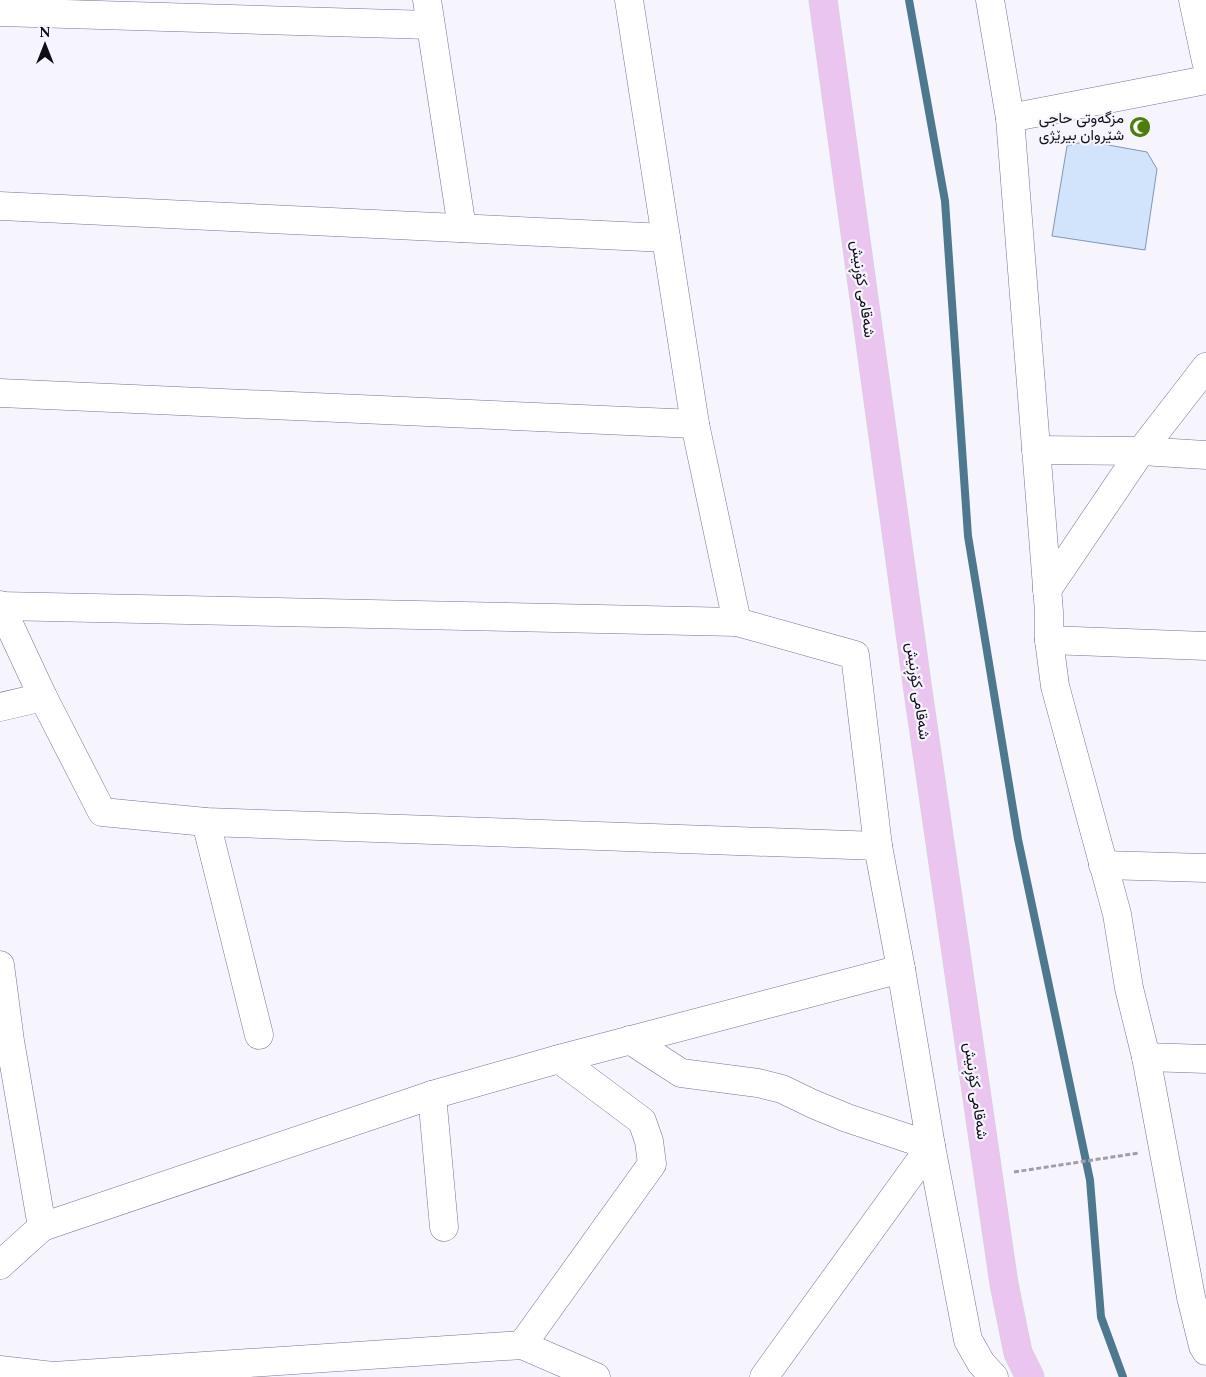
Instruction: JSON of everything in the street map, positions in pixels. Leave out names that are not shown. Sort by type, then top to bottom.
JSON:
[{"type":"main road","name":"شەقامی کۆڕنیش","points":[[823,0],[917,684],[1004,1284],[1018,1354],[1030,1377]]},
{"type":"street","points":[[629,0],[695,424],[737,622]]},
{"type":"street","points":[[990,0],[1010,118],[1047,590],[1049,640],[1055,686],[1117,914],[1129,988],[1195,1255],[1191,1297],[1206,1352]]},
{"type":"street","points":[[1193,0],[1206,61]]},
{"type":"street","points":[[0,12],[428,12],[462,228]]},
{"type":"street","points":[[1010,118],[1206,80]]},
{"type":"street","points":[[0,206],[666,238]]},
{"type":"street","points":[[1047,590],[1141,451],[1206,367]]},
{"type":"street","points":[[0,393],[695,424]]},
{"type":"street","points":[[1036,450],[1141,451],[1206,455]]},
{"type":"street","points":[[878,846],[206,822],[102,812],[43,697],[0,606],[737,622],[855,655],[878,846],[931,1146],[968,1340],[981,1363],[994,1377]]},
{"type":"street","points":[[1049,640],[1206,646]]},
{"type":"street","points":[[0,707],[43,697]]},
{"type":"street","points":[[206,822],[259,1035]]},
{"type":"street","points":[[1103,865],[1206,868]]},
{"type":"street","points":[[0,965],[5,1041],[42,1226]]},
{"type":"street","points":[[0,1266],[42,1226],[432,1095],[559,1059],[901,969]]},
{"type":"street","points":[[630,1040],[681,1073],[782,1089],[847,1118],[931,1146]]},
{"type":"street","points":[[1146,1057],[1206,1058]]},
{"type":"street","points":[[522,1345],[652,1164],[649,1141],[642,1121],[559,1059]]},
{"type":"street","points":[[432,1095],[444,1226]]},
{"type":"street","points":[[769,1375],[931,1146]]},
{"type":"street","points":[[0,1370],[53,1376],[522,1345],[596,1377]]},
{"type":"path","points":[[1042,1168],[1125,1155]]},
{"type":"building","points":[[1086,141],[1147,152],[1157,169],[1145,250],[1052,236],[1067,146]]},
{"type":"waterway","points":[[909,0],[945,201],[968,536],[1018,839],[1090,1180],[1101,1317],[1123,1377]]},
{"type":"place","name":"مزگەوتی حاجی شێروان بیرێژی","points":[[1140,127]]}]
